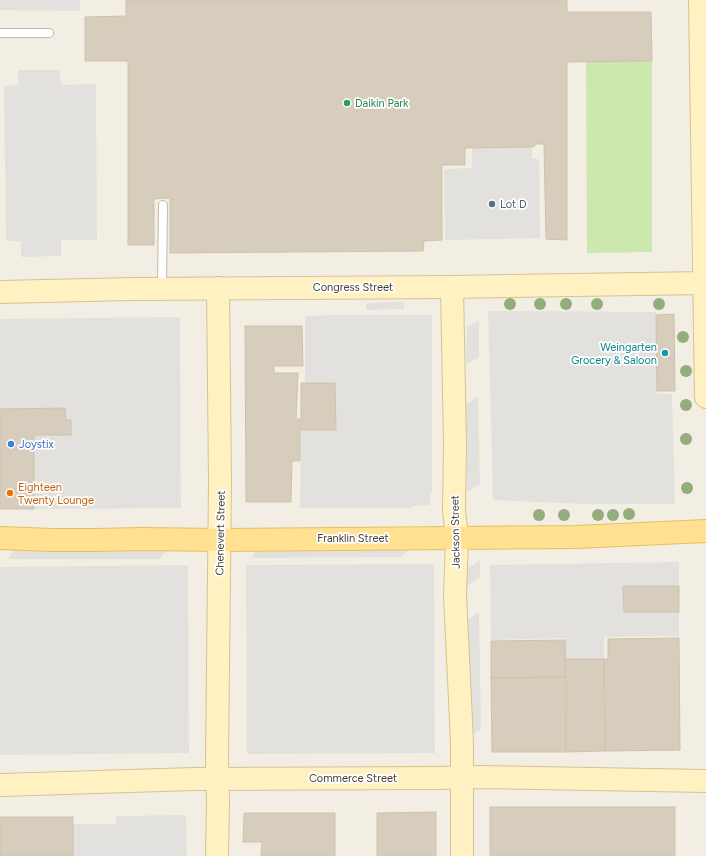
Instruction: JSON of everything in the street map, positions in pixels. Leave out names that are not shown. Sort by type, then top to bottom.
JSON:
[{"type":"main road","name":"Franklin Street","points":[[0,538],[52,540],[220,540],[456,538],[582,536],[706,531]]},
{"type":"street","points":[[700,0],[703,37],[706,398]]},
{"type":"street","name":"Congress Street","points":[[0,292],[125,289],[452,287],[705,283]]},
{"type":"street","name":"Jackson Street","points":[[452,287],[455,445],[454,510],[456,538],[455,596],[462,742],[462,856]]},
{"type":"street","name":"Chenevert Street","points":[[217,856],[220,540],[218,288]]},
{"type":"street","name":"Commerce Street","points":[[0,785],[217,779],[462,777],[706,782]]},
{"type":"lane","points":[[0,33],[49,33]]},
{"type":"lane","points":[[162,289],[163,205]]},
{"type":"green space","points":[[586,61],[652,61],[652,252],[587,253]]},
{"type":"shaded area","points":[[0,0],[80,0],[80,11],[0,10]]},
{"type":"shaded area","points":[[18,70],[59,70],[61,85],[96,84],[97,240],[61,240],[61,256],[21,257],[21,241],[6,241],[4,86],[18,85]]},
{"type":"shaded area","name":"Lot D","points":[[532,147],[532,159],[539,159],[540,238],[445,240],[444,169],[472,168],[472,148]]},
{"type":"shaded area","points":[[404,302],[404,309],[366,310],[366,303]]},
{"type":"shaded area","points":[[488,311],[656,312],[657,394],[672,394],[675,504],[584,504],[493,500]]},
{"type":"shaded area","points":[[432,315],[432,493],[430,493],[430,505],[413,506],[413,508],[300,508],[301,430],[336,429],[335,384],[305,383],[305,316]]},
{"type":"shaded area","points":[[180,317],[181,508],[34,509],[34,435],[70,435],[71,420],[66,420],[65,408],[0,409],[0,319]]},
{"type":"shaded area","points":[[479,321],[479,358],[466,364],[467,326]]},
{"type":"shaded area","points":[[478,396],[480,484],[467,492],[466,405]]},
{"type":"shaded area","points":[[414,544],[401,557],[252,558],[258,545]]},
{"type":"shaded area","points":[[169,548],[159,559],[8,559],[15,549]]},
{"type":"shaded area","points":[[480,560],[480,577],[467,586],[467,569]]},
{"type":"shaded area","points":[[679,562],[679,586],[623,587],[624,612],[679,612],[679,636],[604,637],[604,659],[565,659],[565,638],[491,640],[490,565]]},
{"type":"shaded area","points":[[434,564],[435,753],[247,754],[246,565]]},
{"type":"shaded area","points":[[188,565],[189,753],[0,755],[0,567]]},
{"type":"shaded area","points":[[479,612],[481,729],[467,738],[468,620]]},
{"type":"shaded area","points":[[186,815],[187,856],[73,856],[73,824],[116,824],[116,816]]},
{"type":"building","name":"Daikin Park","points":[[126,0],[567,0],[567,12],[651,12],[652,61],[567,62],[567,240],[546,239],[544,144],[535,144],[535,146],[532,147],[465,148],[465,165],[442,165],[442,240],[424,241],[423,251],[170,253],[170,198],[154,199],[154,245],[128,245],[128,61],[85,61],[85,17],[126,16]]},
{"type":"building","name":"Weingarten Grocery & Saloon","points":[[674,314],[675,391],[657,391],[656,315]]},
{"type":"building","points":[[245,326],[302,326],[303,366],[274,366],[274,373],[298,373],[296,419],[300,419],[300,461],[292,461],[291,502],[246,502]]},
{"type":"building","points":[[301,383],[335,383],[336,430],[301,430]]},
{"type":"building","points":[[65,408],[66,420],[71,420],[71,435],[34,435],[34,509],[0,509],[0,409]]},
{"type":"building","points":[[623,586],[679,586],[679,612],[624,612]]},
{"type":"building","points":[[679,638],[680,750],[605,751],[604,659],[608,659],[608,639]]},
{"type":"building","points":[[565,640],[566,677],[491,678],[491,641]]},
{"type":"building","points":[[565,659],[604,659],[605,751],[566,752]]},
{"type":"building","points":[[566,677],[566,752],[492,752],[491,678]]},
{"type":"building","points":[[490,807],[675,807],[675,856],[490,856]]},
{"type":"building","points":[[436,812],[436,856],[377,856],[377,813]]},
{"type":"building","points":[[244,813],[335,813],[335,856],[261,856],[262,842],[243,842]]},
{"type":"building","points":[[0,817],[73,817],[73,856],[0,856]]},
{"type":"place","name":"Daikin Park","points":[[347,103]]},
{"type":"place","name":"Lot D","points":[[492,204]]},
{"type":"place","name":"Weingarten Grocery & Saloon","points":[[665,353]]},
{"type":"place","name":"Joystix","points":[[11,444]]},
{"type":"place","name":"Eighteen Twenty Lounge","points":[[10,493]]}]
